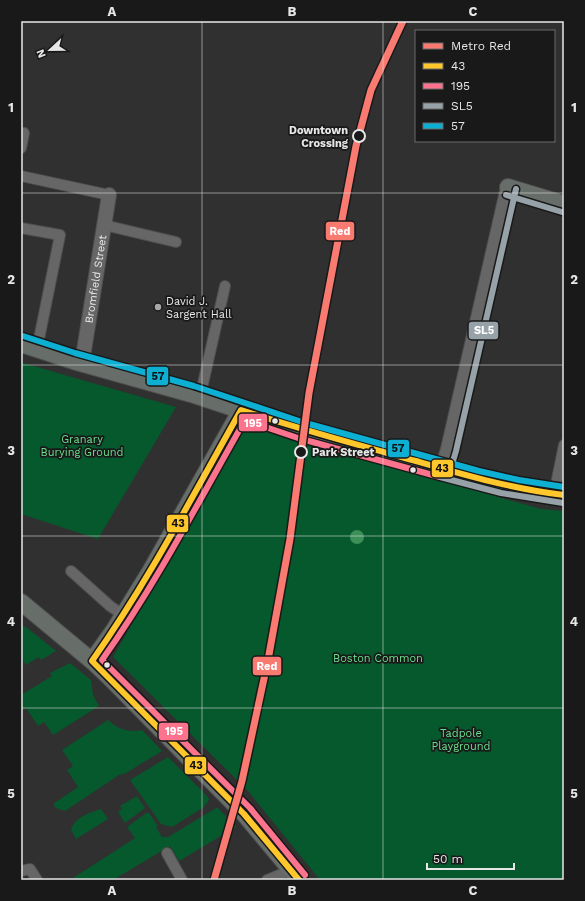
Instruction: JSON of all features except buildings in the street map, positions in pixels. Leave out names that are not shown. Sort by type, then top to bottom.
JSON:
[{"type":"main road","points":[[442,469],[448,449],[508,187],[564,204]]},
{"type":"main road","name":"Bromfield Street","points":[[82,363],[109,195]]},
{"type":"main road","points":[[21,344],[200,397],[300,430],[477,479],[518,488],[559,494]]},
{"type":"main road","points":[[92,661],[151,570],[242,410]]},
{"type":"main road","points":[[21,602],[27,613],[92,661],[244,814],[295,875]]},
{"type":"street","points":[[21,148],[24,133]]},
{"type":"street","points":[[21,176],[109,195]]},
{"type":"street","points":[[104,225],[176,242]]},
{"type":"street","points":[[21,228],[60,235],[37,349]]},
{"type":"street","points":[[200,397],[225,286]]},
{"type":"street","points":[[559,494],[564,445]]},
{"type":"street","points":[[71,571],[110,606],[123,615]]},
{"type":"street","points":[[167,853],[182,880]]},
{"type":"street","points":[[26,870],[37,880]]},
{"type":"street","points":[[267,880],[295,875]]},
{"type":"green space","name":"Granary Burying Ground","points":[[23,363],[176,407],[98,539],[21,514],[21,364]]},
{"type":"green space","name":"Boston Common","points":[[253,429],[541,509],[564,511],[564,880],[320,880],[248,791],[113,657],[242,433]]},
{"type":"green space","points":[[21,625],[26,627],[56,651],[41,660],[39,657],[26,665],[21,657]]},
{"type":"green space","points":[[70,663],[91,680],[93,695],[99,706],[53,735],[44,722],[38,726],[26,708],[21,711],[21,695],[52,676],[50,673]]},
{"type":"green space","points":[[108,720],[124,730],[142,730],[162,751],[126,773],[119,775],[65,811],[56,808],[53,804],[78,787],[67,770],[73,766],[62,750]]},
{"type":"green space","points":[[168,757],[208,797],[209,800],[204,807],[172,827],[161,824],[130,780]]},
{"type":"green space","points":[[137,796],[145,808],[125,823],[118,812],[122,809],[120,806]]},
{"type":"green space","points":[[218,808],[236,827],[179,861],[170,846],[113,880],[70,880],[135,838],[127,827],[146,813],[149,813],[158,826],[156,827],[162,837],[168,837]]},
{"type":"green space","points":[[101,809],[108,819],[76,839],[71,830],[76,822],[83,816]]},
{"type":"shaded area","points":[[354,530],[360,530],[364,534],[364,540],[360,544],[354,544],[350,540],[350,534]]},
{"type":"metro line","name":"Red","points":[[214,880],[242,781],[268,660],[290,539],[309,393],[356,146],[371,90],[403,21]]},
{"type":"transit line","name":"SL5","points":[[450,471],[456,451],[516,189]]},
{"type":"transit line","name":"SL5","points":[[506,195],[562,212]]},
{"type":"transit line","name":"57","points":[[23,336],[75,353],[194,386],[302,422],[479,471],[519,480],[564,487]]},
{"type":"transit line","name":"43","points":[[299,880],[244,814],[92,661],[113,631],[151,569],[241,410],[328,437],[471,476],[526,489],[564,495]]},
{"type":"transit line","name":"195","points":[[305,875],[250,808],[102,660],[141,602],[159,572],[245,420],[298,438],[440,477]]},
{"type":"transit line","name":"SL5","points":[[440,477],[501,493],[563,503]]},
{"type":"place","name":"Downtown Crossing","points":[[359,136]]},
{"type":"place","name":"David J. Sargent Hall","points":[[158,307]]},
{"type":"place","name":"Park Street","points":[[301,452]]},
{"type":"park label","name":"Tadpole Playground","points":[[461,739]]}]
